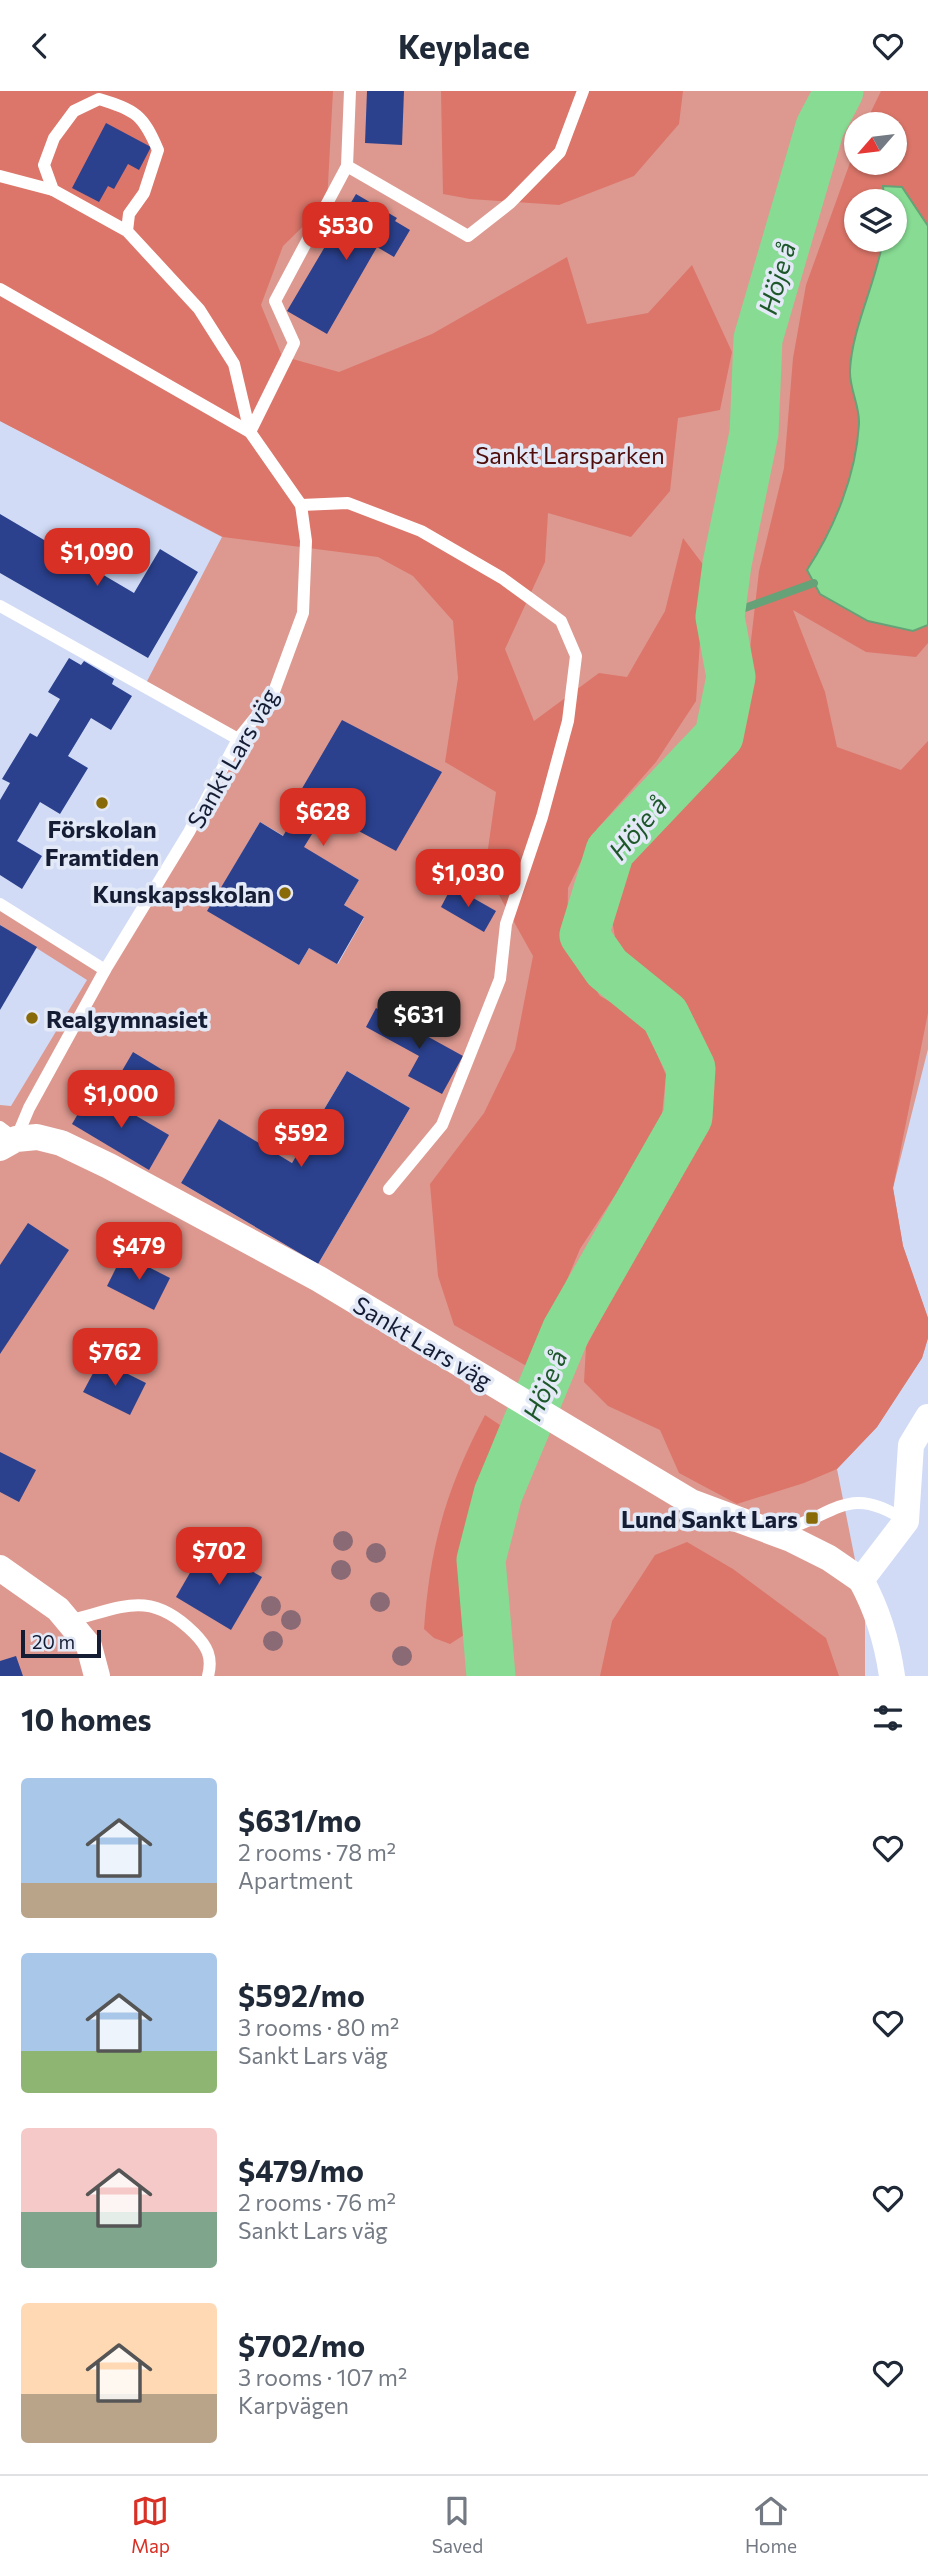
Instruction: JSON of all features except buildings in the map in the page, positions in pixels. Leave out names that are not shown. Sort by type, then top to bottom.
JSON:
[{"type":"street","name":"Sankt Lars väg","points":[[5,1138],[37,1137],[61,1143],[109,1166],[319,1279],[691,1502],[791,1539],[829,1558],[862,1580]]},
{"type":"street","points":[[892,1676],[881,1624],[862,1580],[917,1524],[911,1445],[928,1417]]},
{"type":"street","points":[[0,1568],[58,1609],[89,1646],[97,1676]]},
{"type":"lane","points":[[250,432],[294,343],[275,301],[347,166],[350,91]]},
{"type":"lane","points":[[347,166],[467,236],[510,203],[560,152],[583,91]]},
{"type":"lane","points":[[53,190],[44,165],[54,138],[74,111],[99,99],[122,106],[145,121],[158,150],[144,193],[129,215],[127,231]]},
{"type":"lane","points":[[0,176],[53,190],[127,231],[206,320],[233,364],[250,432]]},
{"type":"lane","name":"Sankt Lars väg","points":[[0,289],[250,432],[301,505],[306,541],[303,613],[272,697],[238,740],[189,832],[105,969],[29,1108],[5,1138]]},
{"type":"lane","points":[[301,505],[348,503],[421,531],[502,578],[561,621],[576,656],[568,721],[542,817],[506,924],[500,978],[442,1125],[389,1189]]},
{"type":"lane","points":[[0,606],[238,740]]},
{"type":"lane","points":[[0,904],[105,969]]},
{"type":"lane","points":[[772,1534],[862,1500],[884,1507],[917,1524]]},
{"type":"lane","points":[[68,1621],[145,1603],[163,1608],[179,1618],[204,1643],[212,1662],[208,1676]]},
{"type":"green space","name":"Sankt Larsparken","points":[[0,91],[928,91],[928,1049],[893,1188],[903,1246],[928,1318],[928,1338],[922,1358],[877,1427],[837,1469],[865,1610],[865,1676],[0,1676],[0,1105],[11,1106],[87,980],[0,925],[0,904],[105,969],[238,740],[144,687],[222,537],[0,421]],"holes":[[[260,822],[359,880],[344,905],[364,918],[338,964],[309,948],[299,965],[208,911]],[[347,1071],[410,1108],[318,1264],[181,1183],[219,1120],[292,1163]]]},
{"type":"green space","points":[[0,91],[333,91],[327,203],[283,246],[261,305],[282,356],[339,372],[432,334],[567,257],[587,324],[648,313],[692,265],[732,352],[720,410],[678,418],[670,491],[631,537],[548,513],[545,562],[505,649],[534,721],[599,673],[627,677],[665,611],[683,538],[705,567],[696,701],[656,762],[597,829],[568,888],[567,947],[600,996],[643,1021],[666,1075],[661,1125],[580,1249],[530,1368],[454,1325],[438,1276],[430,1184],[484,1113],[515,1049],[533,956],[485,870],[496,792],[445,762],[458,678],[453,621],[413,576],[378,557],[223,537],[0,421]]},
{"type":"green space","points":[[441,91],[683,91],[679,124],[634,176],[559,205],[470,199],[443,194]]},
{"type":"green space","points":[[881,91],[928,91],[928,226],[907,194],[907,189],[883,186],[883,189],[844,189],[844,252],[881,252],[852,354],[850,377],[859,417],[854,462],[835,518],[807,570],[913,631],[928,625],[928,643],[916,657],[866,652],[793,610],[825,692],[837,747],[901,770],[928,741],[928,1013],[893,1188],[903,1246],[928,1318],[928,1338],[922,1358],[877,1427],[837,1469],[804,1483],[737,1504],[679,1473],[660,1430],[608,1406],[584,1382],[586,1347],[705,1119],[707,1060],[676,998],[619,960],[612,920],[627,863],[731,748],[746,684],[759,571],[784,468],[793,358],[806,285],[846,175],[907,175],[907,112],[871,112]]},
{"type":"green space","points":[[485,1415],[500,1425],[483,1471],[475,1503],[467,1633],[450,1644],[434,1638],[424,1629],[431,1571],[450,1493]]},
{"type":"green space","points":[[687,1542],[733,1569],[826,1638],[839,1676],[600,1676],[612,1621],[655,1555]]},
{"type":"shaded area","points":[[883,186],[903,189],[883,189]]},
{"type":"shaded area","points":[[907,194],[928,226],[928,625],[913,631],[868,621],[820,594],[807,570],[835,518],[854,462],[859,424],[850,377],[852,354],[881,252],[907,252]]},
{"type":"waterway","name":"Höje å","points":[[491,1676],[481,1560],[498,1494],[566,1331],[688,1117],[691,1068],[665,1015],[607,968],[584,935],[610,851],[719,736],[731,677],[720,617],[727,564],[754,433],[758,339],[820,127],[839,91]]},
{"type":"waterway","points":[[720,617],[814,583]]},
{"type":"place","name":"Förskolan Framtiden","points":[[102,803]]},
{"type":"place","name":"Kunskapsskolan","points":[[285,893]]},
{"type":"place","name":"Realgymnasiet","points":[[32,1018]]},
{"type":"place","name":"Lund Sankt Lars","points":[[812,1518]]}]
